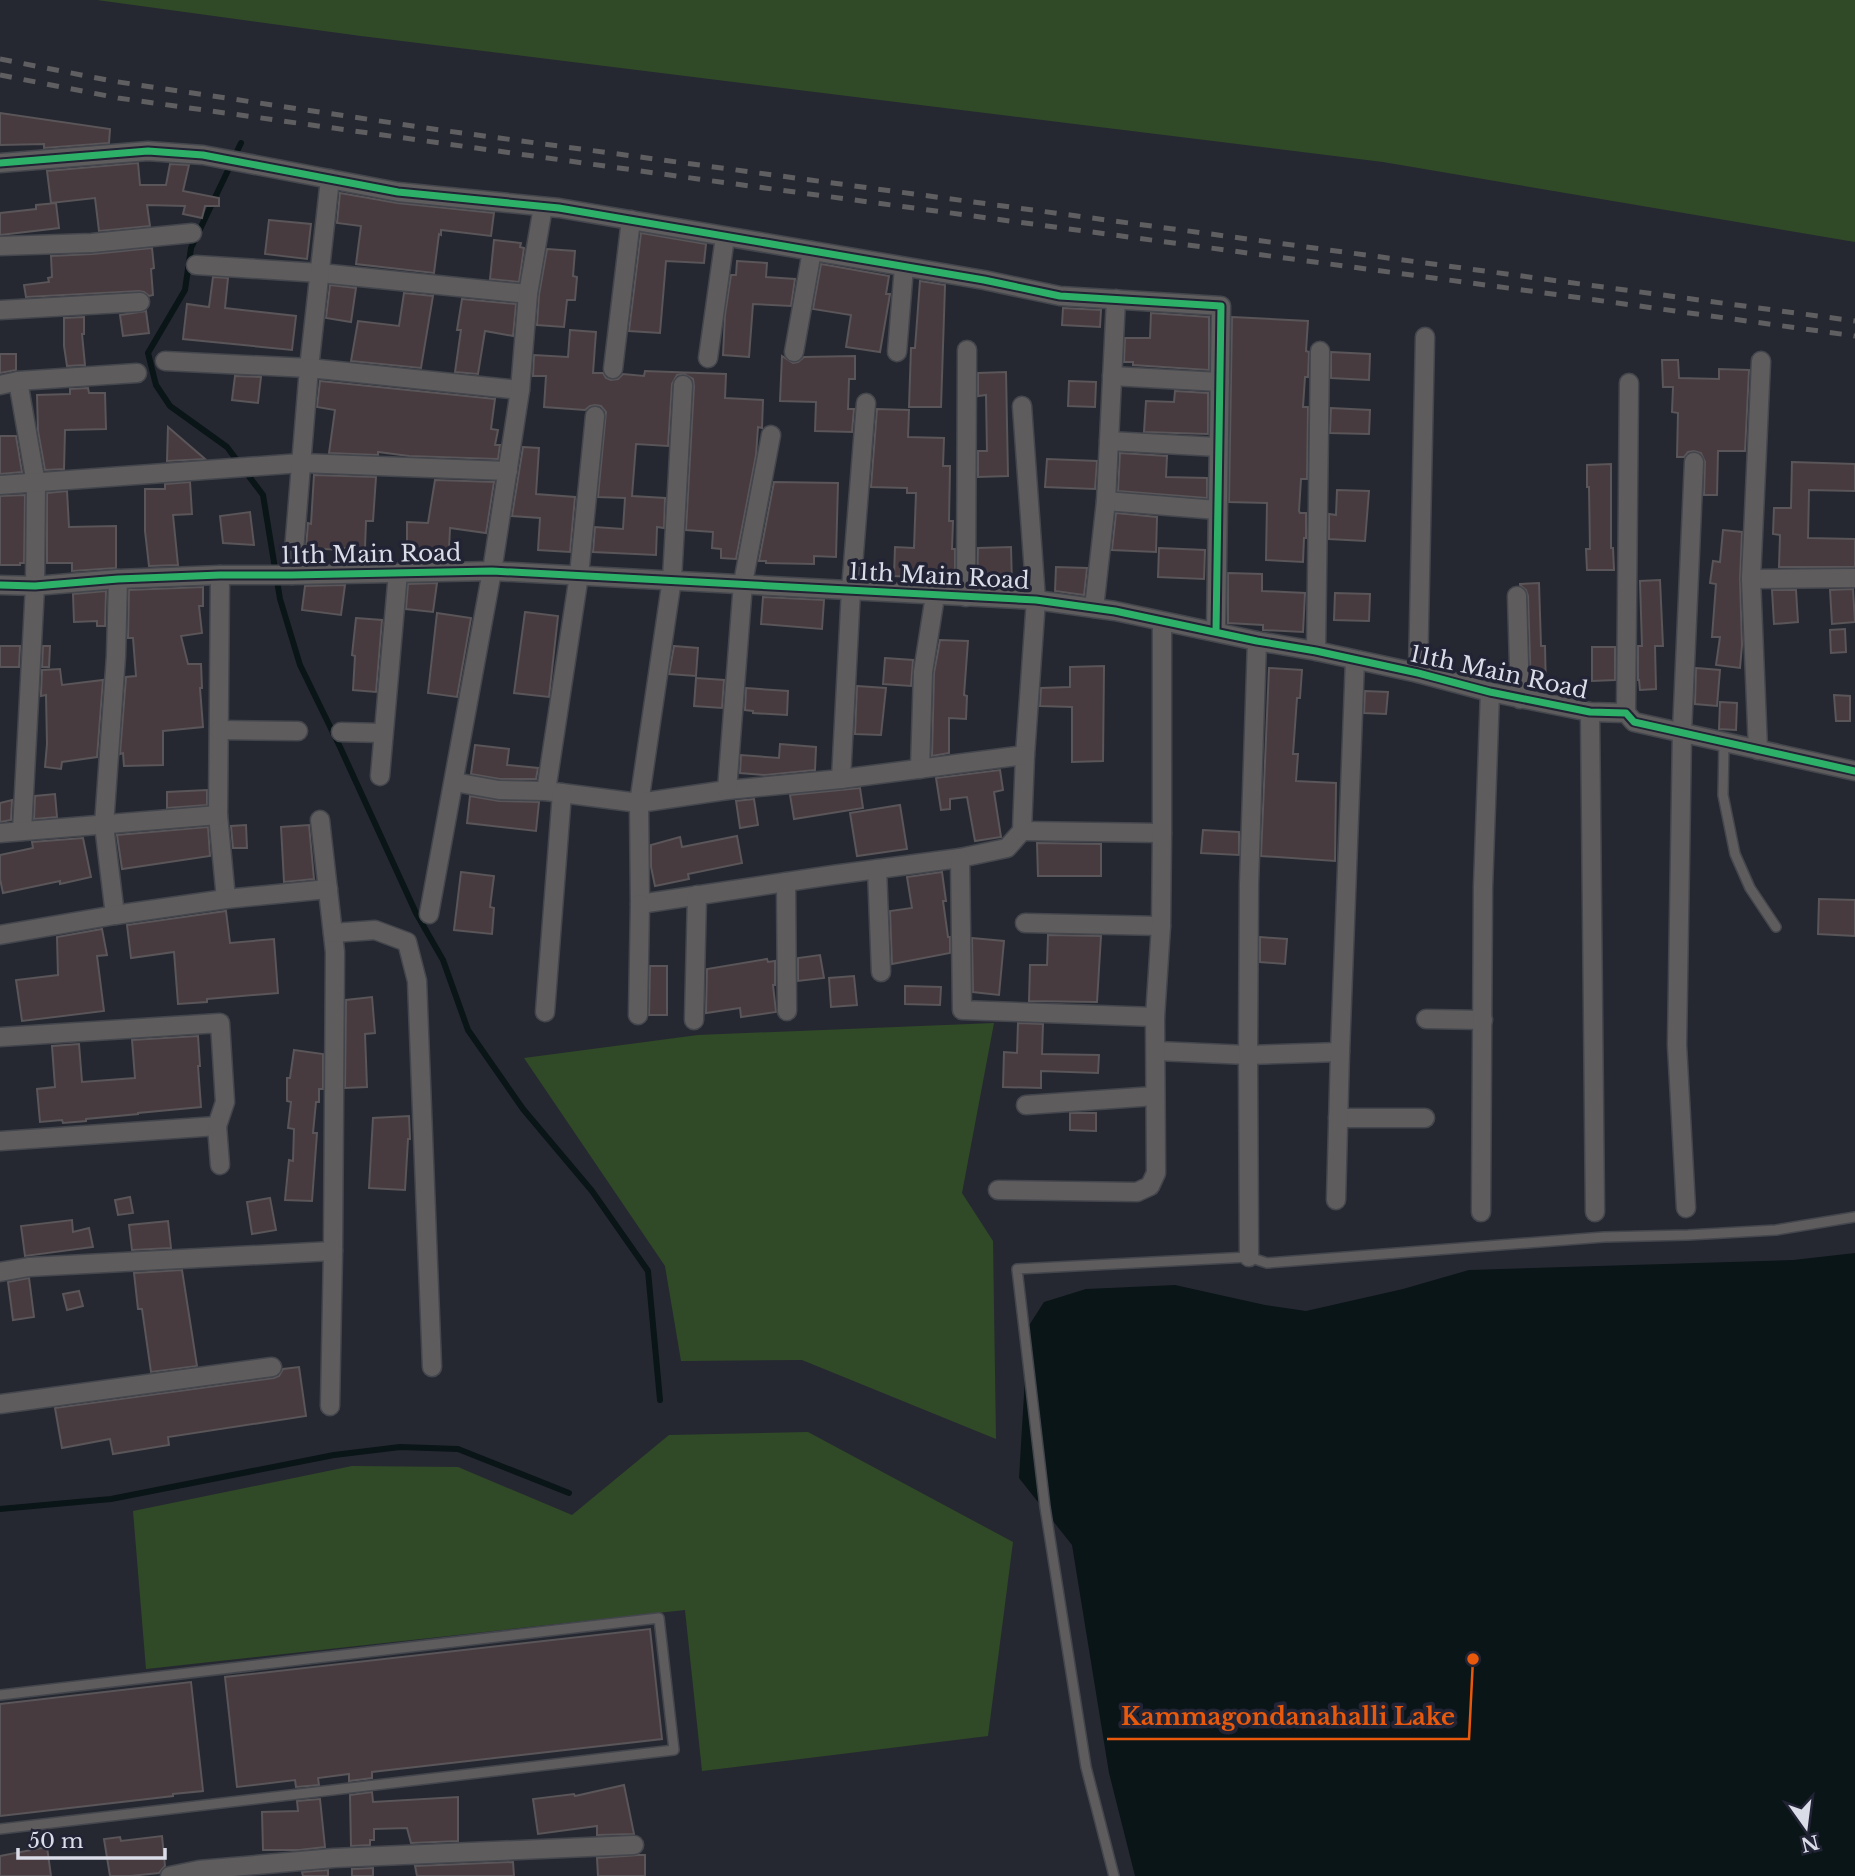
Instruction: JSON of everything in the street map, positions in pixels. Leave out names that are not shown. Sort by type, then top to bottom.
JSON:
[{"type":"street","points":[[0,163],[148,151],[203,155],[398,192],[543,207],[631,220],[984,280],[1060,296],[1221,306],[1216,631]]},
{"type":"street","points":[[292,575],[309,368],[330,179]]},
{"type":"street","points":[[429,914],[492,571],[520,390],[528,294],[543,207]]},
{"type":"street","points":[[613,369],[631,220]]},
{"type":"street","points":[[0,246],[92,243],[192,233]]},
{"type":"street","points":[[708,358],[725,237]]},
{"type":"street","points":[[794,352],[812,251]]},
{"type":"street","points":[[196,265],[320,273],[528,294]]},
{"type":"street","points":[[897,352],[904,267]]},
{"type":"street","points":[[1094,608],[1106,501],[1116,299]]},
{"type":"street","points":[[0,310],[140,303]]},
{"type":"street","points":[[1419,673],[1425,337]]},
{"type":"street","points":[[966,597],[967,350]]},
{"type":"street","points":[[1316,651],[1321,351]]},
{"type":"street","points":[[165,361],[309,368],[520,390]]},
{"type":"street","points":[[1758,750],[1751,579],[1760,361]]},
{"type":"street","points":[[22,831],[35,586],[36,484],[9,383],[137,373]]},
{"type":"street","points":[[1112,376],[1220,382]]},
{"type":"street","points":[[1626,713],[1629,383]]},
{"type":"street","points":[[638,1015],[639,803],[672,579],[683,385]]},
{"type":"street","points":[[841,779],[851,590],[866,403]]},
{"type":"street","points":[[640,904],[960,858],[1007,848],[1022,831],[1036,600],[1022,406]]},
{"type":"street","points":[[545,1012],[554,792],[595,416]]},
{"type":"street","points":[[727,790],[743,583],[771,435]]},
{"type":"street","points":[[1109,441],[1218,447]]},
{"type":"street","points":[[1686,1208],[1677,1045],[1682,733],[1694,462]]},
{"type":"street","points":[[0,485],[301,463],[508,471]]},
{"type":"street","points":[[1106,501],[1217,510]]},
{"type":"street","name":"11th Main Road","points":[[0,585],[35,586],[220,575],[492,571],[1036,600],[1094,608],[1316,651],[1419,673],[1520,699],[1590,712],[1626,713],[1634,722],[1855,771]]},
{"type":"street","points":[[380,776],[398,573]]},
{"type":"street","points":[[220,575],[219,815],[226,899]]},
{"type":"street","points":[[1751,579],[1855,578]]},
{"type":"street","points":[[115,915],[104,825],[116,656],[118,579]]},
{"type":"street","points":[[920,769],[923,672],[935,596]]},
{"type":"street","points":[[1517,597],[1520,699]]},
{"type":"street","points":[[998,1190],[1137,1192],[1150,1186],[1156,1174],[1155,1017],[1161,926],[1162,622]]},
{"type":"street","points":[[1249,1257],[1249,884],[1257,641]]},
{"type":"street","points":[[1336,1200],[1355,660]]},
{"type":"street","points":[[1481,1212],[1483,887],[1490,692]]},
{"type":"street","points":[[1590,712],[1595,1212]]},
{"type":"street","points":[[219,730],[298,732]]},
{"type":"street","points":[[341,732],[383,733]]},
{"type":"street","points":[[454,782],[499,790],[554,792],[639,803],[1025,755]]},
{"type":"street","points":[[0,833],[219,815]]},
{"type":"street","points":[[320,820],[335,952],[330,1406]]},
{"type":"street","points":[[1022,831],[1162,833]]},
{"type":"street","points":[[960,858],[962,1010],[1155,1017]]},
{"type":"street","points":[[877,869],[881,972]]},
{"type":"street","points":[[786,882],[787,1012]]},
{"type":"street","points":[[0,934],[226,899],[328,889]]},
{"type":"street","points":[[694,1020],[697,895]]},
{"type":"street","points":[[1025,923],[1161,926]]},
{"type":"street","points":[[333,933],[374,930],[407,942],[417,981],[432,1367]]},
{"type":"street","points":[[1426,1019],[1483,1020]]},
{"type":"street","points":[[0,1037],[220,1023],[225,1102],[217,1126],[220,1166]]},
{"type":"street","points":[[1157,1051],[1248,1055],[1340,1052]]},
{"type":"street","points":[[1026,1105],[1155,1096]]},
{"type":"street","points":[[1338,1118],[1425,1118]]},
{"type":"street","points":[[0,1141],[217,1126]]},
{"type":"street","points":[[0,1272],[43,1267],[333,1251]]},
{"type":"street","points":[[0,1404],[272,1367]]},
{"type":"street","points":[[170,1876],[199,1870],[334,1858],[634,1845]]},
{"type":"lane","points":[[1724,742],[1723,794],[1735,854],[1750,888],[1776,927]]},
{"type":"lane","points":[[1114,1876],[1086,1767],[1045,1507],[1017,1269],[1249,1257],[1267,1263],[1604,1237],[1776,1230],[1855,1217]]},
{"type":"lane","points":[[0,1695],[659,1618],[674,1750],[0,1829]]},
{"type":"green space","points":[[97,0],[1855,0],[1855,242],[1383,162],[361,36]]},
{"type":"green space","points":[[994,1023],[962,1193],[993,1241],[996,1439],[802,1360],[681,1361],[665,1266],[524,1058],[698,1035]]},
{"type":"green space","points":[[808,1432],[1013,1542],[988,1736],[702,1771],[685,1610],[146,1669],[133,1511],[352,1466],[458,1467],[572,1515],[669,1435]]},
{"type":"shaded area","points":[[1855,1253],[1855,1876],[1135,1876],[1109,1773],[1072,1545],[1019,1478],[1028,1327],[1044,1302],[1086,1289],[1175,1285],[1306,1311],[1403,1289],[1469,1270],[1793,1260]]},
{"type":"building","points":[[0,113],[110,129],[109,143],[44,148],[44,144],[0,145]]},
{"type":"building","points":[[138,163],[140,185],[166,185],[170,164],[189,165],[183,191],[219,198],[219,206],[205,206],[202,218],[183,214],[185,206],[147,205],[150,226],[99,231],[95,198],[51,203],[47,171]]},
{"type":"building","points":[[340,193],[397,203],[494,213],[491,236],[441,230],[434,273],[356,264],[361,226],[337,223]]},
{"type":"building","points":[[56,203],[59,228],[0,235],[0,213],[36,209],[36,205]]},
{"type":"building","points":[[269,220],[311,224],[307,259],[265,254]]},
{"type":"building","points":[[641,233],[706,244],[704,263],[666,261],[660,333],[629,331]]},
{"type":"building","points":[[494,240],[521,243],[520,247],[524,248],[519,282],[490,279]]},
{"type":"building","points":[[152,248],[153,295],[139,291],[26,297],[24,285],[49,282],[48,278],[52,277],[51,256]]},
{"type":"building","points":[[547,249],[575,251],[575,300],[567,300],[564,327],[537,325]]},
{"type":"building","points":[[737,261],[767,263],[766,277],[795,279],[791,306],[753,304],[749,357],[723,355],[725,315],[731,275],[736,275]]},
{"type":"building","points":[[821,264],[889,276],[886,294],[890,294],[880,352],[846,347],[851,315],[813,309]]},
{"type":"building","points":[[213,277],[228,278],[225,308],[296,316],[292,350],[183,339],[187,304],[209,307]]},
{"type":"building","points":[[920,281],[945,285],[941,407],[909,407],[911,348],[915,348]]},
{"type":"building","points":[[330,285],[356,288],[351,322],[326,318]]},
{"type":"building","points":[[404,293],[433,296],[421,368],[351,361],[358,321],[399,326]]},
{"type":"building","points":[[462,299],[516,304],[513,336],[485,331],[478,374],[455,372]]},
{"type":"building","points":[[1063,308],[1101,310],[1100,327],[1062,325]]},
{"type":"building","points":[[146,311],[149,333],[123,336],[120,315]]},
{"type":"building","points":[[1151,313],[1209,317],[1209,370],[1133,365],[1133,362],[1124,362],[1125,338],[1150,338]]},
{"type":"building","points":[[84,317],[82,334],[85,365],[67,366],[64,318]]},
{"type":"building","points":[[1232,317],[1308,321],[1308,377],[1305,377],[1303,407],[1308,407],[1307,479],[1301,479],[1299,511],[1306,513],[1303,562],[1266,560],[1267,503],[1229,502]]},
{"type":"building","points":[[570,330],[596,332],[593,373],[603,373],[611,380],[618,379],[623,374],[644,376],[645,371],[726,374],[725,398],[763,400],[762,428],[758,427],[756,455],[736,559],[721,558],[721,549],[712,548],[713,532],[686,530],[694,386],[693,379],[684,374],[677,375],[672,384],[668,446],[636,444],[632,496],[665,498],[664,528],[657,527],[656,555],[593,552],[595,527],[623,529],[625,498],[598,497],[606,412],[601,406],[595,405],[585,410],[544,407],[546,376],[533,376],[534,355],[568,357]]},
{"type":"building","points":[[1331,352],[1370,354],[1369,380],[1331,378]]},
{"type":"building","points":[[0,354],[16,354],[16,370],[0,373]]},
{"type":"building","points":[[782,356],[793,363],[804,357],[855,356],[855,379],[849,379],[848,409],[854,409],[852,432],[815,431],[816,402],[780,401]]},
{"type":"building","points":[[1662,360],[1678,360],[1679,378],[1719,379],[1719,369],[1749,370],[1745,451],[1718,451],[1717,495],[1704,495],[1705,462],[1701,453],[1688,452],[1684,457],[1677,457],[1678,413],[1672,412],[1673,387],[1663,387]]},
{"type":"building","points":[[1006,372],[1008,476],[978,477],[978,451],[987,451],[986,395],[978,396],[978,373]]},
{"type":"building","points":[[235,376],[261,377],[258,403],[232,400]]},
{"type":"building","points":[[320,381],[495,399],[491,429],[498,430],[495,445],[500,445],[498,459],[409,456],[378,452],[378,455],[329,453],[335,410],[317,407]]},
{"type":"building","points":[[1069,381],[1096,382],[1095,407],[1068,406]]},
{"type":"building","points":[[88,388],[89,393],[105,393],[106,429],[65,430],[64,469],[45,470],[38,431],[37,395],[70,394],[70,389]]},
{"type":"building","points":[[1175,391],[1208,393],[1208,434],[1144,432],[1146,401],[1174,402]]},
{"type":"building","points":[[1331,408],[1370,410],[1369,434],[1330,433]]},
{"type":"building","points":[[877,409],[909,410],[908,437],[944,438],[943,466],[950,466],[949,521],[953,521],[955,579],[894,576],[895,547],[914,548],[916,493],[907,493],[907,488],[871,487]]},
{"type":"building","points":[[168,427],[205,459],[167,461]]},
{"type":"building","points":[[0,436],[16,436],[22,472],[0,474]]},
{"type":"building","points":[[523,447],[539,448],[536,494],[575,497],[570,552],[538,550],[540,518],[512,516]]},
{"type":"building","points":[[1120,453],[1167,456],[1166,477],[1207,478],[1207,498],[1118,491]]},
{"type":"building","points":[[1047,459],[1097,461],[1095,489],[1045,487]]},
{"type":"building","points":[[1792,462],[1855,464],[1855,491],[1809,490],[1808,538],[1855,539],[1855,567],[1779,567],[1780,535],[1773,534],[1774,508],[1791,508]]},
{"type":"building","points":[[1611,464],[1611,548],[1614,570],[1587,570],[1586,549],[1590,549],[1587,465]]},
{"type":"building","points":[[314,475],[376,477],[373,521],[366,521],[365,548],[306,548],[308,523],[311,524]]},
{"type":"building","points":[[435,480],[494,482],[486,533],[450,528],[449,550],[407,549],[407,522],[428,523]]},
{"type":"building","points":[[190,482],[192,514],[173,515],[178,565],[149,566],[145,531],[145,489],[165,489],[165,484]]},
{"type":"building","points":[[774,482],[838,483],[836,557],[814,556],[814,564],[759,561]]},
{"type":"building","points":[[1337,490],[1369,491],[1365,541],[1329,539],[1329,514],[1336,515]]},
{"type":"building","points":[[67,491],[69,527],[116,526],[116,568],[72,571],[72,563],[47,563],[47,493]]},
{"type":"building","points":[[25,495],[24,563],[0,565],[0,496]]},
{"type":"building","points":[[250,512],[254,545],[223,543],[220,516]]},
{"type":"building","points":[[1116,513],[1157,517],[1156,552],[1112,550]]},
{"type":"building","points":[[1723,530],[1742,532],[1740,668],[1716,665],[1720,637],[1712,637],[1716,584],[1710,583],[1713,561],[1720,562]]},
{"type":"building","points":[[1011,547],[1012,586],[977,585],[978,548]]},
{"type":"building","points":[[1159,548],[1205,550],[1204,579],[1158,577]]},
{"type":"building","points":[[1056,567],[1087,568],[1084,595],[1055,591]]},
{"type":"building","points":[[1228,573],[1262,574],[1262,591],[1305,593],[1303,632],[1263,630],[1263,625],[1228,623]]},
{"type":"building","points":[[1660,580],[1663,646],[1655,646],[1656,689],[1640,690],[1640,581]]},
{"type":"building","points":[[437,583],[433,612],[406,609],[408,584]]},
{"type":"building","points":[[1539,583],[1546,692],[1531,689],[1528,596],[1520,585]]},
{"type":"building","points":[[345,585],[341,615],[302,610],[305,586]]},
{"type":"building","points":[[203,587],[203,606],[199,606],[202,633],[181,636],[188,664],[201,664],[203,727],[163,731],[163,765],[124,766],[123,753],[120,754],[126,677],[136,676],[133,638],[128,638],[129,590]]},
{"type":"building","points":[[1853,589],[1855,622],[1832,624],[1830,590]]},
{"type":"building","points":[[1772,590],[1796,590],[1798,622],[1774,624]]},
{"type":"building","points":[[106,591],[105,626],[97,626],[97,621],[74,622],[73,594]]},
{"type":"building","points":[[1335,593],[1370,594],[1369,621],[1334,620]]},
{"type":"building","points":[[763,597],[824,600],[822,629],[761,624]]},
{"type":"building","points":[[525,612],[558,616],[549,697],[514,693]]},
{"type":"building","points":[[437,613],[471,618],[457,697],[428,693]]},
{"type":"building","points":[[356,618],[382,620],[376,692],[353,690],[355,656],[352,655]]},
{"type":"building","points":[[1845,629],[1846,652],[1831,653],[1830,630]]},
{"type":"building","points":[[940,640],[968,641],[964,695],[967,696],[966,719],[949,718],[949,753],[932,756],[934,673]]},
{"type":"building","points":[[0,646],[20,646],[19,667],[0,667]]},
{"type":"building","points":[[43,646],[50,646],[49,667],[42,667]]},
{"type":"building","points":[[674,646],[698,648],[696,676],[669,674]]},
{"type":"building","points":[[1592,647],[1615,647],[1615,680],[1592,681]]},
{"type":"building","points":[[885,658],[913,660],[911,686],[883,684]]},
{"type":"building","points":[[1104,666],[1103,761],[1072,762],[1072,707],[1040,706],[1041,688],[1070,687],[1070,667]]},
{"type":"building","points":[[1269,668],[1302,670],[1293,754],[1298,754],[1296,781],[1336,783],[1335,861],[1261,856]]},
{"type":"building","points":[[1696,668],[1720,670],[1717,706],[1695,704]]},
{"type":"building","points":[[60,669],[62,685],[103,680],[97,757],[62,762],[61,769],[45,767],[46,695],[41,696],[42,670]]},
{"type":"building","points":[[696,678],[724,680],[722,708],[694,706]]},
{"type":"building","points":[[857,686],[886,688],[881,735],[855,734]]},
{"type":"building","points":[[746,688],[788,691],[787,715],[745,710]]},
{"type":"building","points":[[1365,691],[1388,692],[1386,714],[1364,713]]},
{"type":"building","points":[[1834,695],[1850,696],[1850,721],[1836,721]]},
{"type":"building","points":[[1720,702],[1737,703],[1736,730],[1719,729]]},
{"type":"building","points":[[780,744],[816,747],[815,770],[765,775],[740,773],[741,755],[779,758]]},
{"type":"building","points":[[475,745],[509,749],[507,765],[538,768],[536,779],[500,779],[471,774]]},
{"type":"building","points":[[1000,770],[1003,790],[994,792],[1001,837],[975,841],[967,797],[950,799],[950,809],[941,810],[936,778]]},
{"type":"building","points":[[860,788],[863,808],[794,819],[790,795]]},
{"type":"building","points":[[207,790],[207,805],[167,808],[167,792]]},
{"type":"building","points":[[55,794],[57,817],[34,819],[35,796]]},
{"type":"building","points":[[470,796],[499,801],[539,802],[536,831],[467,823]]},
{"type":"building","points":[[754,799],[758,825],[740,828],[736,801]]},
{"type":"building","points":[[12,800],[11,820],[0,822],[0,803]]},
{"type":"building","points":[[900,805],[907,849],[857,856],[850,813]]},
{"type":"building","points":[[246,825],[247,848],[233,848],[231,826]]},
{"type":"building","points":[[309,825],[314,879],[284,882],[281,827]]},
{"type":"building","points":[[208,827],[210,856],[122,869],[117,835]]},
{"type":"building","points":[[1203,830],[1239,832],[1239,855],[1201,853]]},
{"type":"building","points":[[737,836],[742,863],[688,874],[689,879],[655,886],[651,867],[651,845],[680,837],[682,847]]},
{"type":"building","points":[[83,838],[91,877],[3,893],[0,855],[33,848],[32,842]]},
{"type":"building","points":[[1037,843],[1101,844],[1101,876],[1038,876]]},
{"type":"building","points":[[461,872],[494,876],[490,907],[494,908],[492,934],[454,930]]},
{"type":"building","points":[[942,872],[950,953],[892,964],[890,911],[912,908],[907,877]]},
{"type":"building","points":[[1819,899],[1855,900],[1855,936],[1818,934]]},
{"type":"building","points":[[226,911],[230,943],[274,939],[278,993],[178,1004],[174,952],[131,958],[127,925]]},
{"type":"building","points":[[102,929],[107,955],[97,956],[104,1011],[22,1021],[16,980],[58,975],[57,937]]},
{"type":"building","points":[[1048,935],[1101,936],[1097,1002],[1029,1001],[1030,965],[1047,965]]},
{"type":"building","points":[[1260,937],[1287,939],[1285,964],[1260,962]]},
{"type":"building","points":[[972,938],[1004,941],[999,995],[973,992]]},
{"type":"building","points":[[820,955],[824,978],[798,981],[798,958]]},
{"type":"building","points":[[767,959],[768,962],[775,961],[773,985],[776,1012],[741,1017],[740,1008],[706,1013],[707,969]]},
{"type":"building","points":[[650,966],[667,966],[667,1015],[649,1015]]},
{"type":"building","points":[[854,976],[857,1005],[831,1007],[829,978]]},
{"type":"building","points":[[905,986],[941,987],[940,1005],[905,1004]]},
{"type":"building","points":[[372,997],[375,1033],[365,1034],[367,1087],[345,1088],[346,1000]]},
{"type":"building","points":[[1018,1023],[1043,1024],[1042,1054],[1099,1055],[1098,1073],[1041,1071],[1041,1088],[1003,1087],[1004,1052],[1017,1053]]},
{"type":"building","points":[[198,1036],[201,1107],[86,1121],[40,1122],[37,1089],[55,1087],[52,1046],[79,1044],[82,1082],[135,1078],[132,1040]]},
{"type":"building","points":[[294,1050],[323,1054],[323,1089],[319,1089],[319,1102],[316,1102],[313,1133],[317,1133],[312,1201],[285,1200],[289,1160],[293,1161],[294,1129],[288,1128],[291,1102],[287,1101],[287,1078],[290,1078]]},
{"type":"building","points":[[1070,1113],[1096,1113],[1096,1131],[1070,1130]]},
{"type":"building","points":[[409,1116],[410,1139],[405,1190],[369,1188],[373,1118]]},
{"type":"building","points":[[130,1197],[133,1213],[118,1215],[115,1200]]},
{"type":"building","points":[[270,1198],[276,1230],[252,1234],[247,1202]]},
{"type":"building","points":[[72,1220],[73,1232],[89,1228],[93,1247],[25,1256],[21,1226]]},
{"type":"building","points":[[168,1221],[171,1248],[132,1250],[129,1225]]},
{"type":"building","points":[[182,1270],[197,1366],[151,1372],[142,1309],[138,1309],[134,1273]]},
{"type":"building","points":[[29,1278],[34,1317],[13,1320],[8,1282]]},
{"type":"building","points":[[79,1291],[83,1306],[67,1310],[63,1294]]},
{"type":"building","points":[[299,1367],[306,1416],[168,1437],[169,1445],[113,1454],[110,1439],[62,1448],[55,1408],[274,1378],[279,1376],[283,1369]]},
{"type":"building","points":[[650,1629],[662,1739],[372,1772],[372,1778],[349,1781],[349,1774],[318,1778],[319,1785],[296,1787],[295,1780],[237,1787],[225,1677]]},
{"type":"building","points":[[191,1682],[203,1791],[0,1816],[0,1704]]},
{"type":"building","points":[[624,1785],[634,1834],[597,1835],[597,1826],[538,1834],[533,1799],[575,1796]]},
{"type":"building","points":[[372,1792],[373,1802],[458,1797],[458,1841],[411,1843],[407,1828],[374,1829],[374,1840],[370,1840],[370,1845],[351,1846],[350,1795]]},
{"type":"building","points":[[320,1799],[325,1847],[263,1850],[262,1812],[298,1811],[297,1801]]},
{"type":"building","points":[[162,1836],[165,1866],[159,1873],[110,1876],[104,1839],[120,1837],[121,1841]]},
{"type":"building","points":[[47,1847],[51,1876],[0,1876],[0,1856]]},
{"type":"building","points":[[645,1855],[645,1876],[598,1876],[597,1858]]},
{"type":"building","points":[[513,1862],[514,1876],[417,1876],[415,1866]]},
{"type":"building","points":[[373,1868],[373,1876],[352,1876],[352,1869]]},
{"type":"building","points":[[328,1870],[328,1876],[303,1876],[302,1872]]},
{"type":"waterway","points":[[241,143],[191,248],[185,290],[148,353],[156,385],[170,406],[227,447],[263,495],[280,599],[300,665],[416,913],[443,960],[468,1030],[523,1109],[592,1191],[648,1271],[660,1400]]},
{"type":"waterway","points":[[0,1509],[111,1499],[334,1455],[400,1447],[458,1449],[569,1493]]},
{"type":"railway","points":[[0,59],[112,81],[440,130],[1855,321]]},
{"type":"railway","points":[[0,75],[118,98],[1855,336]]},
{"type":"cycle path","points":[[0,163],[148,151],[203,155],[398,192],[559,208],[984,280],[1060,296],[1221,306],[1216,631]]},
{"type":"cycle path","points":[[0,585],[35,586],[220,575],[492,571],[1036,600],[1115,611],[1316,651],[1490,692],[1590,712],[1626,713],[1634,722],[1855,771]]},
{"type":"place","name":"Kammagondanahalli Lake","points":[[1473,1659]]}]
